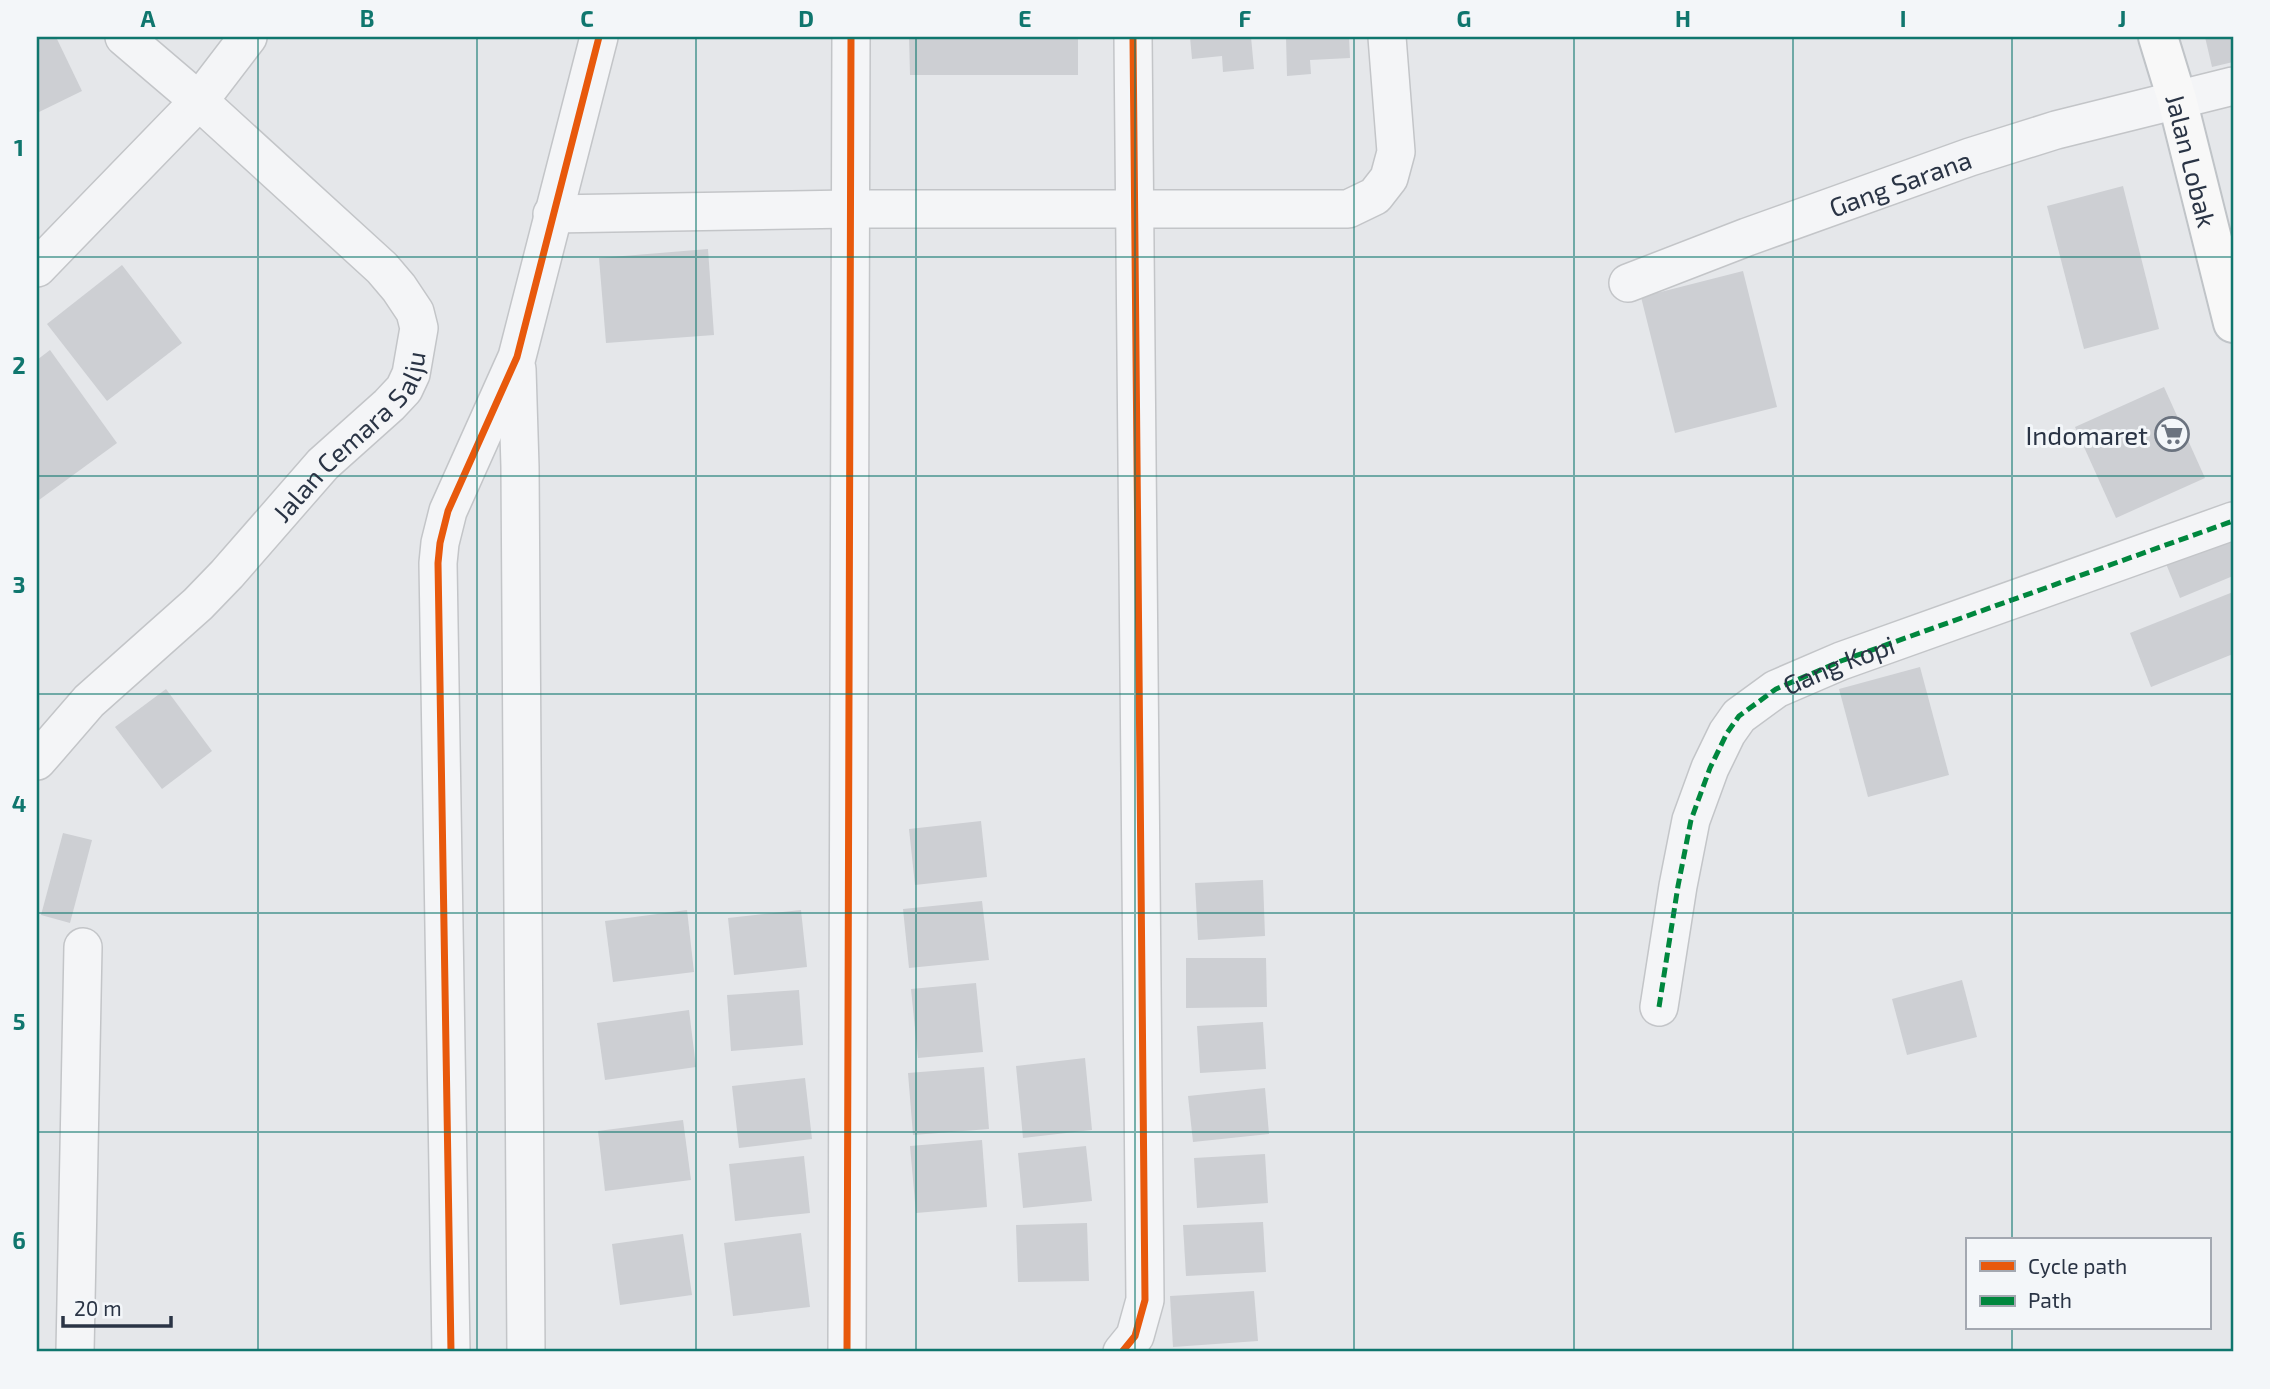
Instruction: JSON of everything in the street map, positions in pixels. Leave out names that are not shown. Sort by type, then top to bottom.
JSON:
[{"type":"main road","name":"Jalan Lobak","points":[[2158,37],[2177,99],[2233,323]]},
{"type":"street","name":"Jalan Cemara Salju","points":[[37,761],[89,701],[198,604],[323,464],[404,389],[411,374],[419,328],[415,312],[382,268],[199,101],[124,37]]},
{"type":"street","points":[[37,268],[199,101],[248,37]]},
{"type":"street","points":[[451,1352],[438,563],[440,543],[448,511],[517,357],[599,37]]},
{"type":"street","points":[[847,1352],[851,37]]},
{"type":"street","points":[[1122,1352],[1135,1336],[1145,1300],[1133,37]]},
{"type":"street","points":[[552,214],[850,209],[1348,209],[1375,196],[1389,178],[1396,152],[1387,37]]},
{"type":"street","name":"Gang Sarana","points":[[1628,283],[1969,157],[2056,130],[2233,86]]},
{"type":"street","points":[[517,357],[526,1352]]},
{"type":"street","name":"Gang Kopi","points":[[1660,1007],[1691,820],[1710,768],[1727,733],[1739,716],[1776,689],[1842,662],[2233,520]]},
{"type":"street","points":[[75,1352],[83,947]]},
{"type":"building","points":[[37,37],[56,37],[82,91],[37,113]]},
{"type":"building","points":[[909,37],[1078,37],[1078,75],[910,75]]},
{"type":"building","points":[[1190,37],[1251,37],[1254,69],[1223,72],[1222,56],[1192,59]]},
{"type":"building","points":[[1286,37],[1349,37],[1350,58],[1310,60],[1311,74],[1287,76]]},
{"type":"building","points":[[2205,37],[2233,37],[2233,62],[2212,67]]},
{"type":"building","points":[[2123,186],[2159,329],[2084,349],[2047,206]]},
{"type":"building","points":[[708,249],[714,335],[606,343],[599,258]]},
{"type":"building","points":[[122,265],[182,343],[107,401],[47,324]]},
{"type":"building","points":[[1743,271],[1777,407],[1675,433],[1641,297]]},
{"type":"building","points":[[50,350],[117,443],[39,500],[37,360]]},
{"type":"building","points":[[2164,387],[2205,478],[2116,518],[2075,427]]},
{"type":"building","points":[[2233,538],[2233,576],[2180,598],[2162,554]]},
{"type":"building","points":[[2233,592],[2233,654],[2151,687],[2130,633]]},
{"type":"building","points":[[1920,667],[1949,775],[1868,797],[1839,689]]},
{"type":"building","points":[[166,689],[212,751],[162,789],[115,727]]},
{"type":"building","points":[[981,821],[987,877],[915,885],[909,829]]},
{"type":"building","points":[[63,833],[92,840],[70,923],[41,915]]},
{"type":"building","points":[[1263,880],[1265,936],[1198,940],[1195,883]]},
{"type":"building","points":[[982,901],[989,960],[909,968],[903,909]]},
{"type":"building","points":[[687,910],[694,972],[613,982],[605,921]]},
{"type":"building","points":[[801,910],[807,967],[734,975],[728,918]]},
{"type":"building","points":[[1186,958],[1266,958],[1267,1007],[1186,1008]]},
{"type":"building","points":[[1962,980],[1977,1037],[1907,1055],[1892,999]]},
{"type":"building","points":[[976,983],[983,1052],[918,1058],[911,989]]},
{"type":"building","points":[[799,990],[803,1045],[731,1051],[727,995]]},
{"type":"building","points":[[689,1010],[696,1067],[605,1080],[597,1023]]},
{"type":"building","points":[[1263,1022],[1266,1069],[1200,1073],[1197,1026]]},
{"type":"building","points":[[1085,1058],[1092,1130],[1023,1138],[1016,1066]]},
{"type":"building","points":[[984,1067],[989,1129],[913,1135],[908,1073]]},
{"type":"building","points":[[805,1078],[812,1139],[739,1148],[732,1086]]},
{"type":"building","points":[[1265,1088],[1269,1134],[1193,1142],[1188,1096]]},
{"type":"building","points":[[683,1120],[691,1180],[605,1191],[598,1131]]},
{"type":"building","points":[[982,1140],[987,1207],[916,1213],[910,1146]]},
{"type":"building","points":[[1086,1146],[1092,1201],[1023,1208],[1018,1153]]},
{"type":"building","points":[[1265,1154],[1268,1203],[1197,1208],[1194,1158]]},
{"type":"building","points":[[804,1156],[810,1213],[735,1221],[729,1164]]},
{"type":"building","points":[[1263,1222],[1266,1272],[1186,1276],[1183,1225]]},
{"type":"building","points":[[1087,1223],[1089,1281],[1018,1282],[1016,1225]]},
{"type":"building","points":[[801,1233],[810,1307],[733,1316],[724,1243]]},
{"type":"building","points":[[683,1234],[692,1295],[620,1305],[612,1244]]},
{"type":"building","points":[[1254,1291],[1258,1341],[1173,1347],[1170,1296]]},
{"type":"marked path","points":[[1659,1007],[1691,820],[1710,768],[1727,733],[1739,716],[1776,689],[1841,661],[2233,521]]},
{"type":"cycle path","points":[[451,1352],[438,563],[440,543],[448,511],[517,357],[599,37]]},
{"type":"cycle path","points":[[847,1352],[851,37]]},
{"type":"cycle path","points":[[1122,1352],[1135,1336],[1145,1300],[1133,37]]},
{"type":"place","name":"Indomaret","points":[[2172,434]]}]
